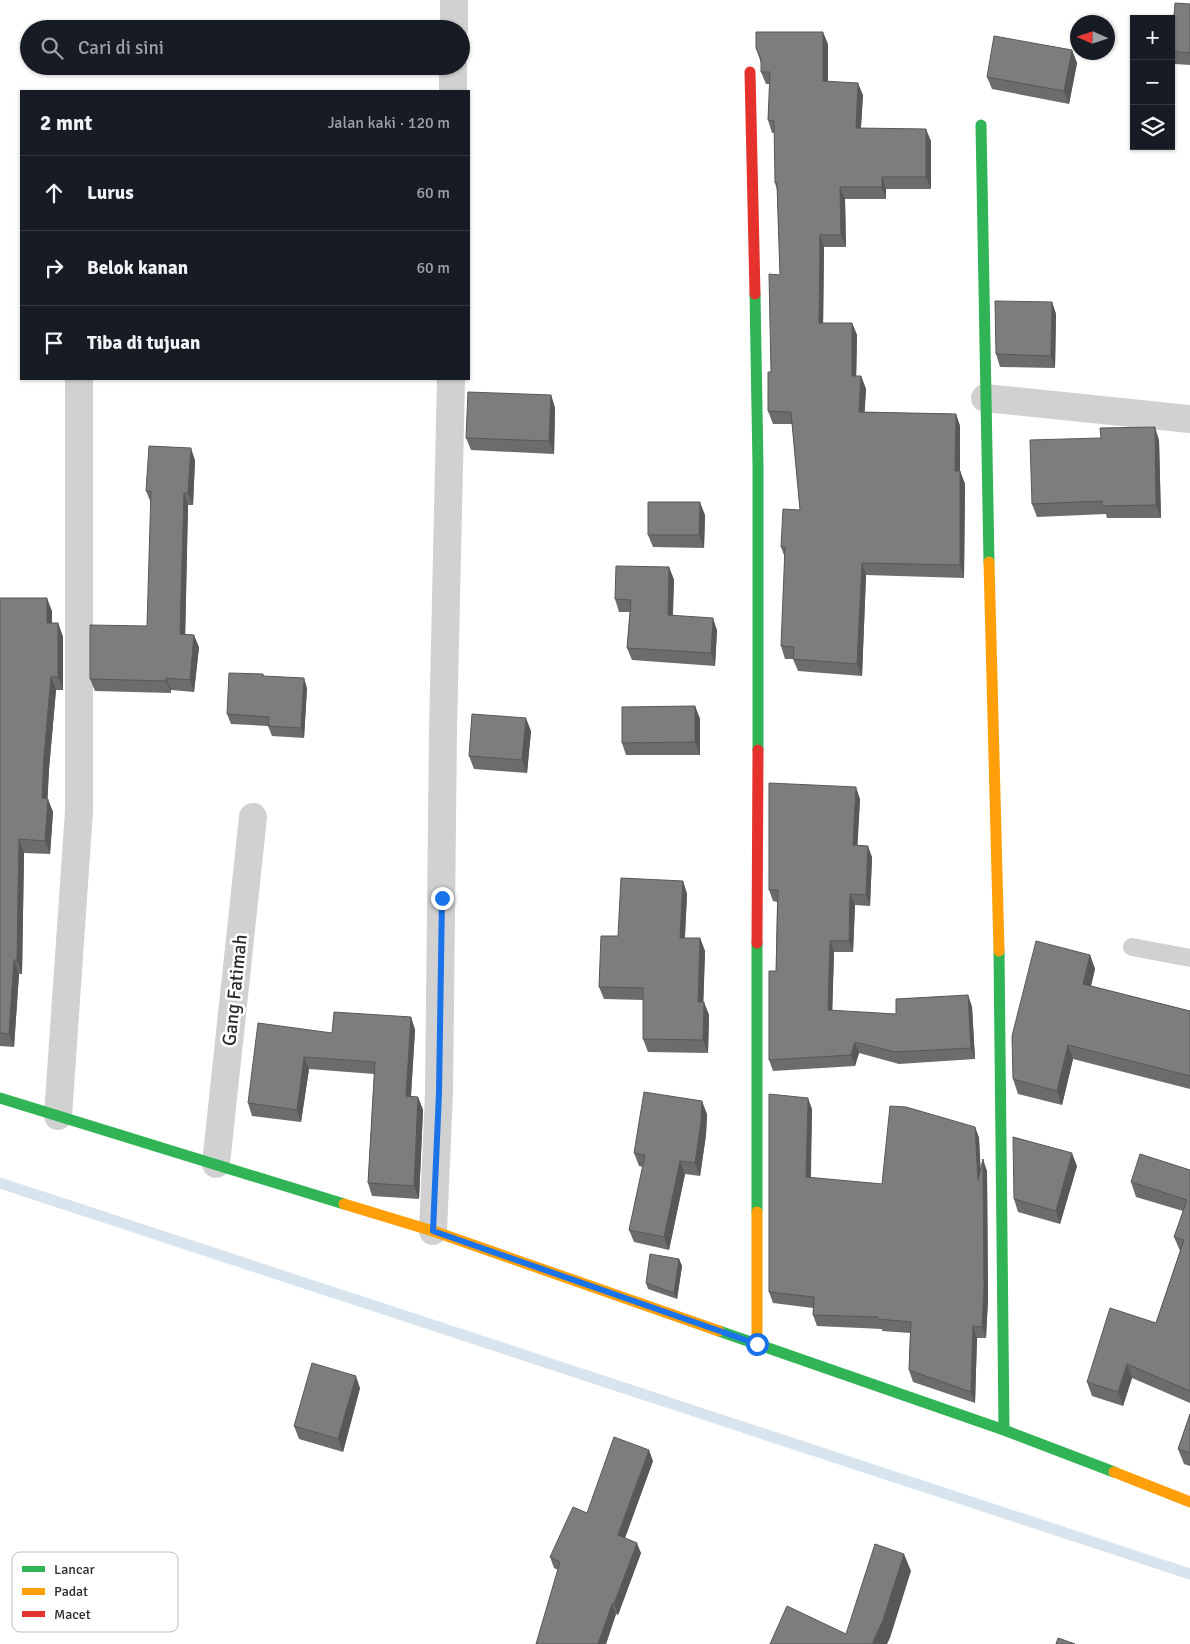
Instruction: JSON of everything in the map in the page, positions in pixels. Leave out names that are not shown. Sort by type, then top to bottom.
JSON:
[{"type":"street","points":[[454,0],[454,20]]},
{"type":"street","points":[[750,72],[758,466],[757,1344]]},
{"type":"street","points":[[453,75],[453,90]]},
{"type":"street","points":[[981,125],[985,398],[1002,1058],[1004,1430]]},
{"type":"street","points":[[58,1116],[79,811],[79,380]]},
{"type":"street","points":[[433,1231],[439,1093],[443,731],[451,380]]},
{"type":"street","points":[[985,398],[1190,419]]},
{"type":"street","name":"Gang Fatimah","points":[[216,1164],[253,816]]},
{"type":"street","points":[[0,1098],[433,1231],[1004,1430],[1190,1502]]},
{"type":"lane","points":[[1132,947],[1190,958]]},
{"type":"building","points":[[1175,3],[1190,4],[1190,53],[1175,51]]},
{"type":"building","points":[[756,32],[823,32],[823,81],[858,83],[856,128],[926,129],[926,177],[882,177],[882,187],[840,187],[841,235],[820,235],[819,323],[852,323],[852,376],[861,376],[859,412],[956,414],[955,471],[960,471],[960,565],[862,563],[857,664],[793,659],[794,647],[781,646],[785,547],[781,547],[783,509],[800,510],[791,412],[768,411],[768,372],[771,372],[769,274],[780,275],[774,121],[768,120],[770,72],[761,72],[761,59],[756,48]]},
{"type":"building","points":[[994,36],[1070,50],[1070,60],[1064,91],[987,77]]},
{"type":"building","points":[[995,301],[1052,302],[1051,356],[996,354]]},
{"type":"building","points":[[468,392],[551,395],[549,441],[466,438]]},
{"type":"building","points":[[1155,427],[1156,505],[1102,506],[1102,501],[1032,504],[1030,440],[1101,438],[1100,428]]},
{"type":"building","points":[[149,446],[191,448],[188,493],[184,493],[180,634],[194,635],[190,680],[166,678],[166,681],[90,679],[90,625],[147,626],[151,491],[146,491]]},
{"type":"building","points":[[648,502],[700,502],[699,535],[648,535]]},
{"type":"building","points":[[616,566],[669,567],[668,615],[713,618],[711,653],[627,648],[631,600],[615,599]]},
{"type":"building","points":[[0,598],[47,598],[47,623],[58,623],[58,677],[51,677],[44,756],[42,798],[48,799],[45,841],[19,839],[17,960],[14,960],[9,1034],[0,1033]]},
{"type":"building","points":[[229,673],[304,678],[301,728],[268,726],[269,717],[227,714]]},
{"type":"building","points":[[695,706],[695,742],[622,743],[622,707]]},
{"type":"building","points":[[472,714],[526,718],[522,760],[469,756]]},
{"type":"building","points":[[769,783],[856,787],[853,845],[868,846],[866,895],[850,894],[849,941],[830,941],[828,1010],[896,1014],[896,999],[968,995],[971,1048],[895,1052],[855,1042],[851,1055],[769,1060],[769,971],[776,971],[778,890],[769,890]]},
{"type":"building","points":[[621,878],[683,881],[680,938],[700,938],[698,1002],[704,1002],[703,1040],[643,1039],[643,988],[599,987],[601,936],[618,936]]},
{"type":"building","points":[[1036,941],[1090,955],[1083,984],[1190,1011],[1190,1076],[1068,1045],[1057,1091],[1013,1079],[1012,1036]]},
{"type":"building","points":[[334,1012],[411,1017],[406,1096],[418,1097],[414,1186],[368,1183],[375,1062],[304,1057],[297,1110],[248,1103],[258,1023],[332,1033]]},
{"type":"building","points":[[644,1092],[702,1101],[695,1163],[680,1161],[664,1237],[629,1230],[645,1155],[634,1153]]},
{"type":"building","points":[[769,1094],[808,1098],[806,1177],[882,1184],[890,1106],[906,1107],[975,1127],[978,1180],[983,1159],[984,1288],[982,1327],[973,1326],[971,1392],[909,1370],[911,1322],[878,1319],[878,1317],[813,1315],[814,1297],[769,1292]]},
{"type":"building","points":[[1013,1137],[1072,1153],[1056,1211],[1014,1199]]},
{"type":"building","points":[[1140,1154],[1190,1170],[1190,1391],[1127,1364],[1118,1392],[1087,1382],[1110,1308],[1156,1323],[1184,1240],[1174,1237],[1187,1200],[1131,1182]]},
{"type":"building","points":[[650,1254],[679,1259],[674,1293],[646,1283]]},
{"type":"building","points":[[312,1363],[356,1376],[338,1439],[294,1426]]},
{"type":"building","points":[[1190,1414],[1190,1453],[1178,1449]]},
{"type":"building","points":[[614,1437],[649,1450],[618,1535],[637,1543],[598,1644],[536,1644],[560,1562],[550,1557],[573,1507],[587,1513]]},
{"type":"building","points":[[875,1544],[904,1554],[883,1620],[872,1644],[770,1644],[787,1606],[846,1634]]},
{"type":"building","points":[[1058,1638],[1075,1644],[1056,1644]]},
{"type":"waterway","points":[[0,1183],[1190,1574]]},
{"type":"traffic: fast","points":[[981,125],[989,562]]},
{"type":"traffic: fast","points":[[755,294],[758,466],[758,750]]},
{"type":"traffic: fast","points":[[757,943],[757,1212]]},
{"type":"traffic: fast","points":[[999,951],[1004,1430]]},
{"type":"traffic: fast","points":[[0,1098],[344,1204]]},
{"type":"traffic: fast","points":[[719,1331],[1004,1430],[1114,1472]]},
{"type":"traffic: slow","points":[[989,562],[999,951]]},
{"type":"traffic: slow","points":[[344,1204],[433,1231],[719,1331]]},
{"type":"traffic: slow","points":[[757,1212],[757,1344]]},
{"type":"traffic: slow","points":[[1114,1472],[1190,1502]]},
{"type":"traffic: jam","points":[[750,72],[755,294]]},
{"type":"traffic: jam","points":[[757,943],[758,750]]},
{"type":"route","points":[[442,898],[439,1093],[433,1231],[757,1344]]}]
